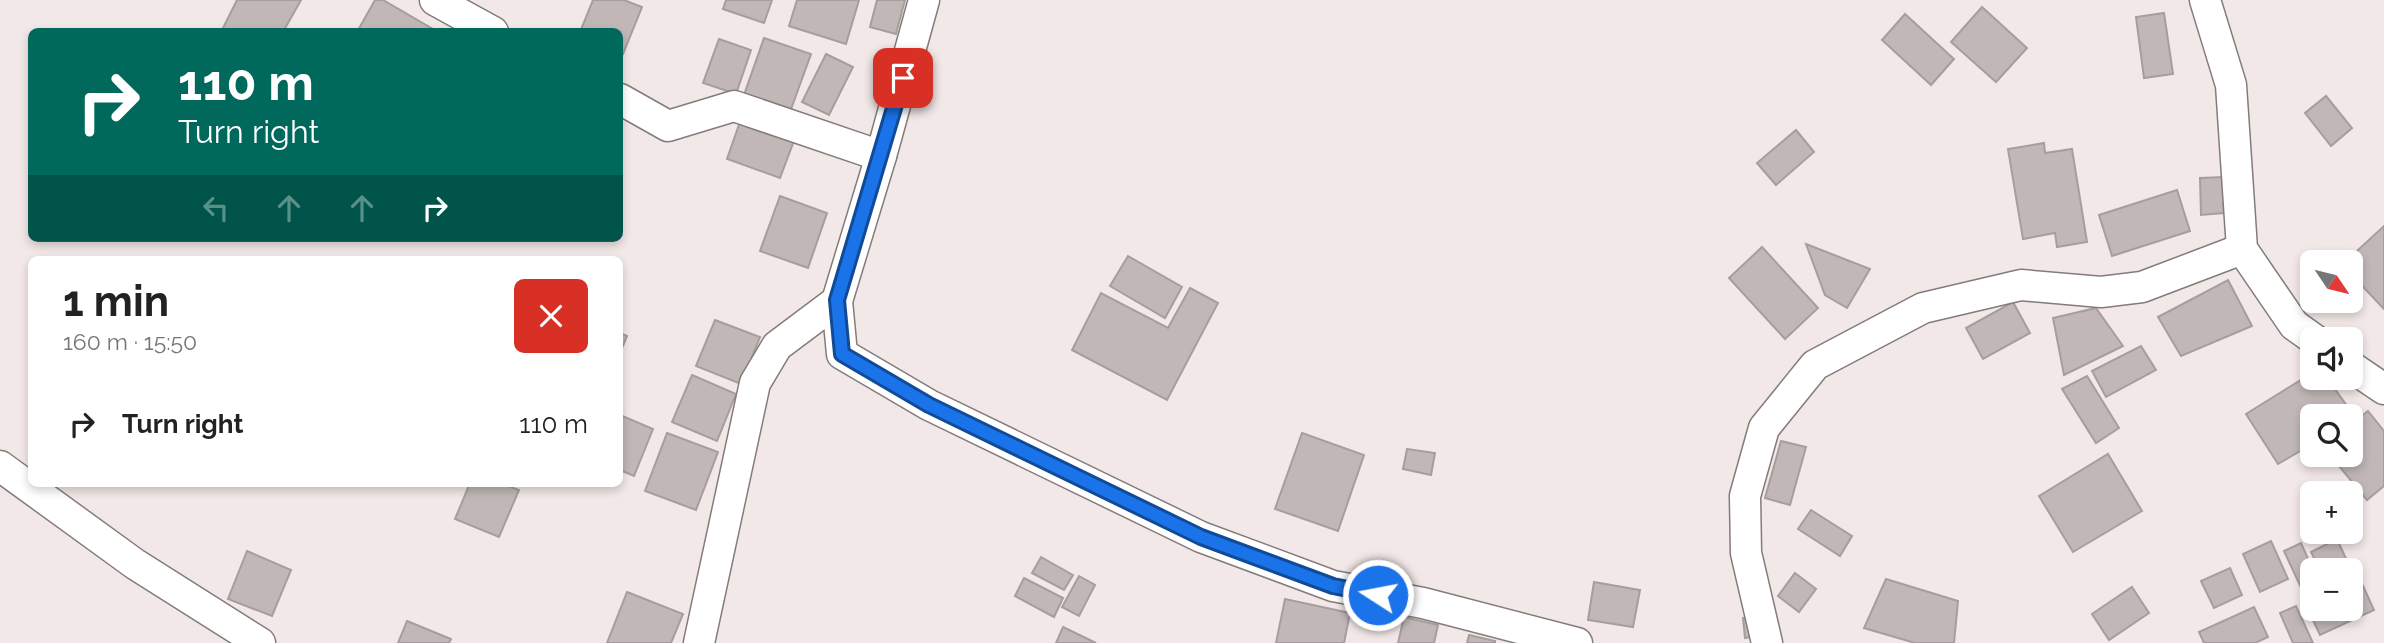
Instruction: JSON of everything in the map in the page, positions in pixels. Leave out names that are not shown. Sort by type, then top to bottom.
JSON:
[{"type":"street","points":[[435,0],[486,28]]},
{"type":"street","points":[[924,0],[881,156],[837,300],[842,354],[929,405],[1201,537],[1333,586],[1423,603],[1577,643]]},
{"type":"street","points":[[2205,0],[2231,85],[2242,249],[2294,324],[2300,329]]},
{"type":"street","points":[[623,101],[668,126],[734,106],[881,156]]},
{"type":"street","points":[[1767,643],[1746,553],[1745,496],[1764,428],[1815,365],[1923,308],[2021,285],[2101,292],[2142,287],[2242,249]]},
{"type":"street","points":[[699,643],[755,383],[777,346],[837,300]]},
{"type":"street","points":[[2363,375],[2384,389]]},
{"type":"street","points":[[0,466],[28,486]]},
{"type":"street","points":[[29,487],[135,564],[260,643]]},
{"type":"building","points":[[237,0],[301,0],[285,28],[223,28]]},
{"type":"building","points":[[375,0],[383,0],[431,28],[359,28]]},
{"type":"building","points":[[593,0],[624,0],[642,7],[623,54],[623,28],[582,28]]},
{"type":"building","points":[[726,0],[772,0],[764,23],[723,9]]},
{"type":"building","points":[[797,0],[859,0],[846,44],[789,26]]},
{"type":"building","points":[[877,0],[905,0],[896,34],[870,27]]},
{"type":"building","points":[[1982,7],[2027,48],[1996,82],[1951,42]]},
{"type":"building","points":[[2164,13],[2173,74],[2144,78],[2136,17]]},
{"type":"building","points":[[1905,14],[1954,59],[1931,85],[1882,40]]},
{"type":"building","points":[[764,38],[811,54],[790,112],[744,95]]},
{"type":"building","points":[[719,39],[751,50],[736,94],[703,83]]},
{"type":"building","points":[[826,54],[853,67],[829,115],[802,102]]},
{"type":"building","points":[[2326,96],[2352,128],[2331,146],[2305,113]]},
{"type":"building","points":[[741,119],[795,138],[780,178],[727,159]]},
{"type":"building","points":[[1796,130],[1814,152],[1776,185],[1757,163]]},
{"type":"building","points":[[2044,143],[2045,153],[2072,149],[2087,242],[2057,247],[2055,233],[2023,239],[2008,149]]},
{"type":"building","points":[[2223,177],[2224,213],[2201,215],[2200,178]]},
{"type":"building","points":[[2177,190],[2190,231],[2112,256],[2099,215]]},
{"type":"building","points":[[780,196],[827,213],[808,268],[760,251]]},
{"type":"building","points":[[2384,226],[2384,309],[2363,287],[2363,250],[2358,250]]},
{"type":"building","points":[[1806,244],[1870,269],[1847,308],[1825,295]]},
{"type":"building","points":[[1762,247],[1818,308],[1785,339],[1729,278]]},
{"type":"building","points":[[1128,256],[1182,287],[1165,318],[1110,286]]},
{"type":"building","points":[[2228,280],[2252,326],[2181,356],[2158,317]]},
{"type":"building","points":[[1190,288],[1218,303],[1167,400],[1072,350],[1101,293],[1168,328]]},
{"type":"building","points":[[2013,302],[2030,333],[1983,359],[1966,328]]},
{"type":"building","points":[[2096,308],[2123,346],[2064,375],[2053,318]]},
{"type":"building","points":[[715,320],[760,337],[741,384],[696,366]]},
{"type":"building","points":[[2141,346],[2156,370],[2106,397],[2092,371]]},
{"type":"building","points":[[692,375],[736,394],[717,441],[672,422]]},
{"type":"building","points":[[2087,376],[2119,428],[2096,443],[2062,389]]},
{"type":"building","points":[[2300,380],[2300,390],[2336,390],[2346,404],[2300,404],[2300,451],[2278,464],[2246,414]]},
{"type":"building","points":[[2368,411],[2384,431],[2384,486],[2367,500],[2363,495],[2363,481],[2351,481],[2340,467],[2363,467],[2363,415]]},
{"type":"building","points":[[623,416],[653,429],[634,476],[623,471]]},
{"type":"building","points":[[667,433],[718,452],[696,510],[645,491]]},
{"type":"building","points":[[1302,433],[1364,455],[1338,531],[1275,509]]},
{"type":"building","points":[[1781,441],[1806,447],[1790,505],[1765,498]]},
{"type":"building","points":[[1407,449],[1435,453],[1431,475],[1403,469]]},
{"type":"building","points":[[2108,454],[2142,511],[2073,552],[2039,496]]},
{"type":"building","points":[[468,487],[511,487],[519,490],[499,537],[455,519]]},
{"type":"building","points":[[1811,510],[1852,536],[1840,556],[1798,529]]},
{"type":"building","points":[[2271,541],[2288,579],[2260,592],[2243,554]]},
{"type":"building","points":[[2301,544],[2308,558],[2300,558],[2300,585],[2284,551]]},
{"type":"building","points":[[2327,544],[2339,544],[2346,558],[2314,558],[2311,552]]},
{"type":"building","points":[[247,551],[291,570],[272,616],[228,599]]},
{"type":"building","points":[[1041,557],[1073,575],[1064,590],[1032,573]]},
{"type":"building","points":[[2230,568],[2242,595],[2214,608],[2201,581]]},
{"type":"building","points":[[1795,573],[1816,589],[1799,612],[1778,596]]},
{"type":"building","points":[[1079,576],[1095,585],[1079,616],[1062,607]]},
{"type":"building","points":[[1024,578],[1063,598],[1054,617],[1015,596]]},
{"type":"building","points":[[1886,579],[1958,601],[1954,643],[1915,643],[1864,628]]},
{"type":"building","points":[[1594,582],[1640,590],[1633,627],[1588,620]]},
{"type":"building","points":[[2363,586],[2374,610],[2363,615]]},
{"type":"building","points":[[2132,587],[2149,613],[2109,640],[2092,614]]},
{"type":"building","points":[[627,592],[683,614],[671,643],[607,643]]},
{"type":"building","points":[[1285,599],[1350,613],[1344,643],[1276,643]]},
{"type":"building","points":[[2296,606],[2300,621],[2303,621],[2313,643],[2293,643],[2280,613]]},
{"type":"building","points":[[2254,607],[2268,637],[2255,643],[2204,643],[2199,632]]},
{"type":"building","points":[[1757,615],[1761,635],[1745,638],[1743,618]]},
{"type":"building","points":[[1404,617],[1438,625],[1434,643],[1398,643]]},
{"type":"building","points":[[407,621],[451,639],[449,643],[398,643]]},
{"type":"building","points":[[2313,621],[2350,621],[2320,635]]},
{"type":"building","points":[[1063,627],[1096,643],[1056,643]]},
{"type":"building","points":[[1469,635],[1495,641],[1495,643],[1467,643]]},
{"type":"route","points":[[903,78],[837,300],[842,354],[929,405],[1201,537],[1333,586],[1378,595]]}]
